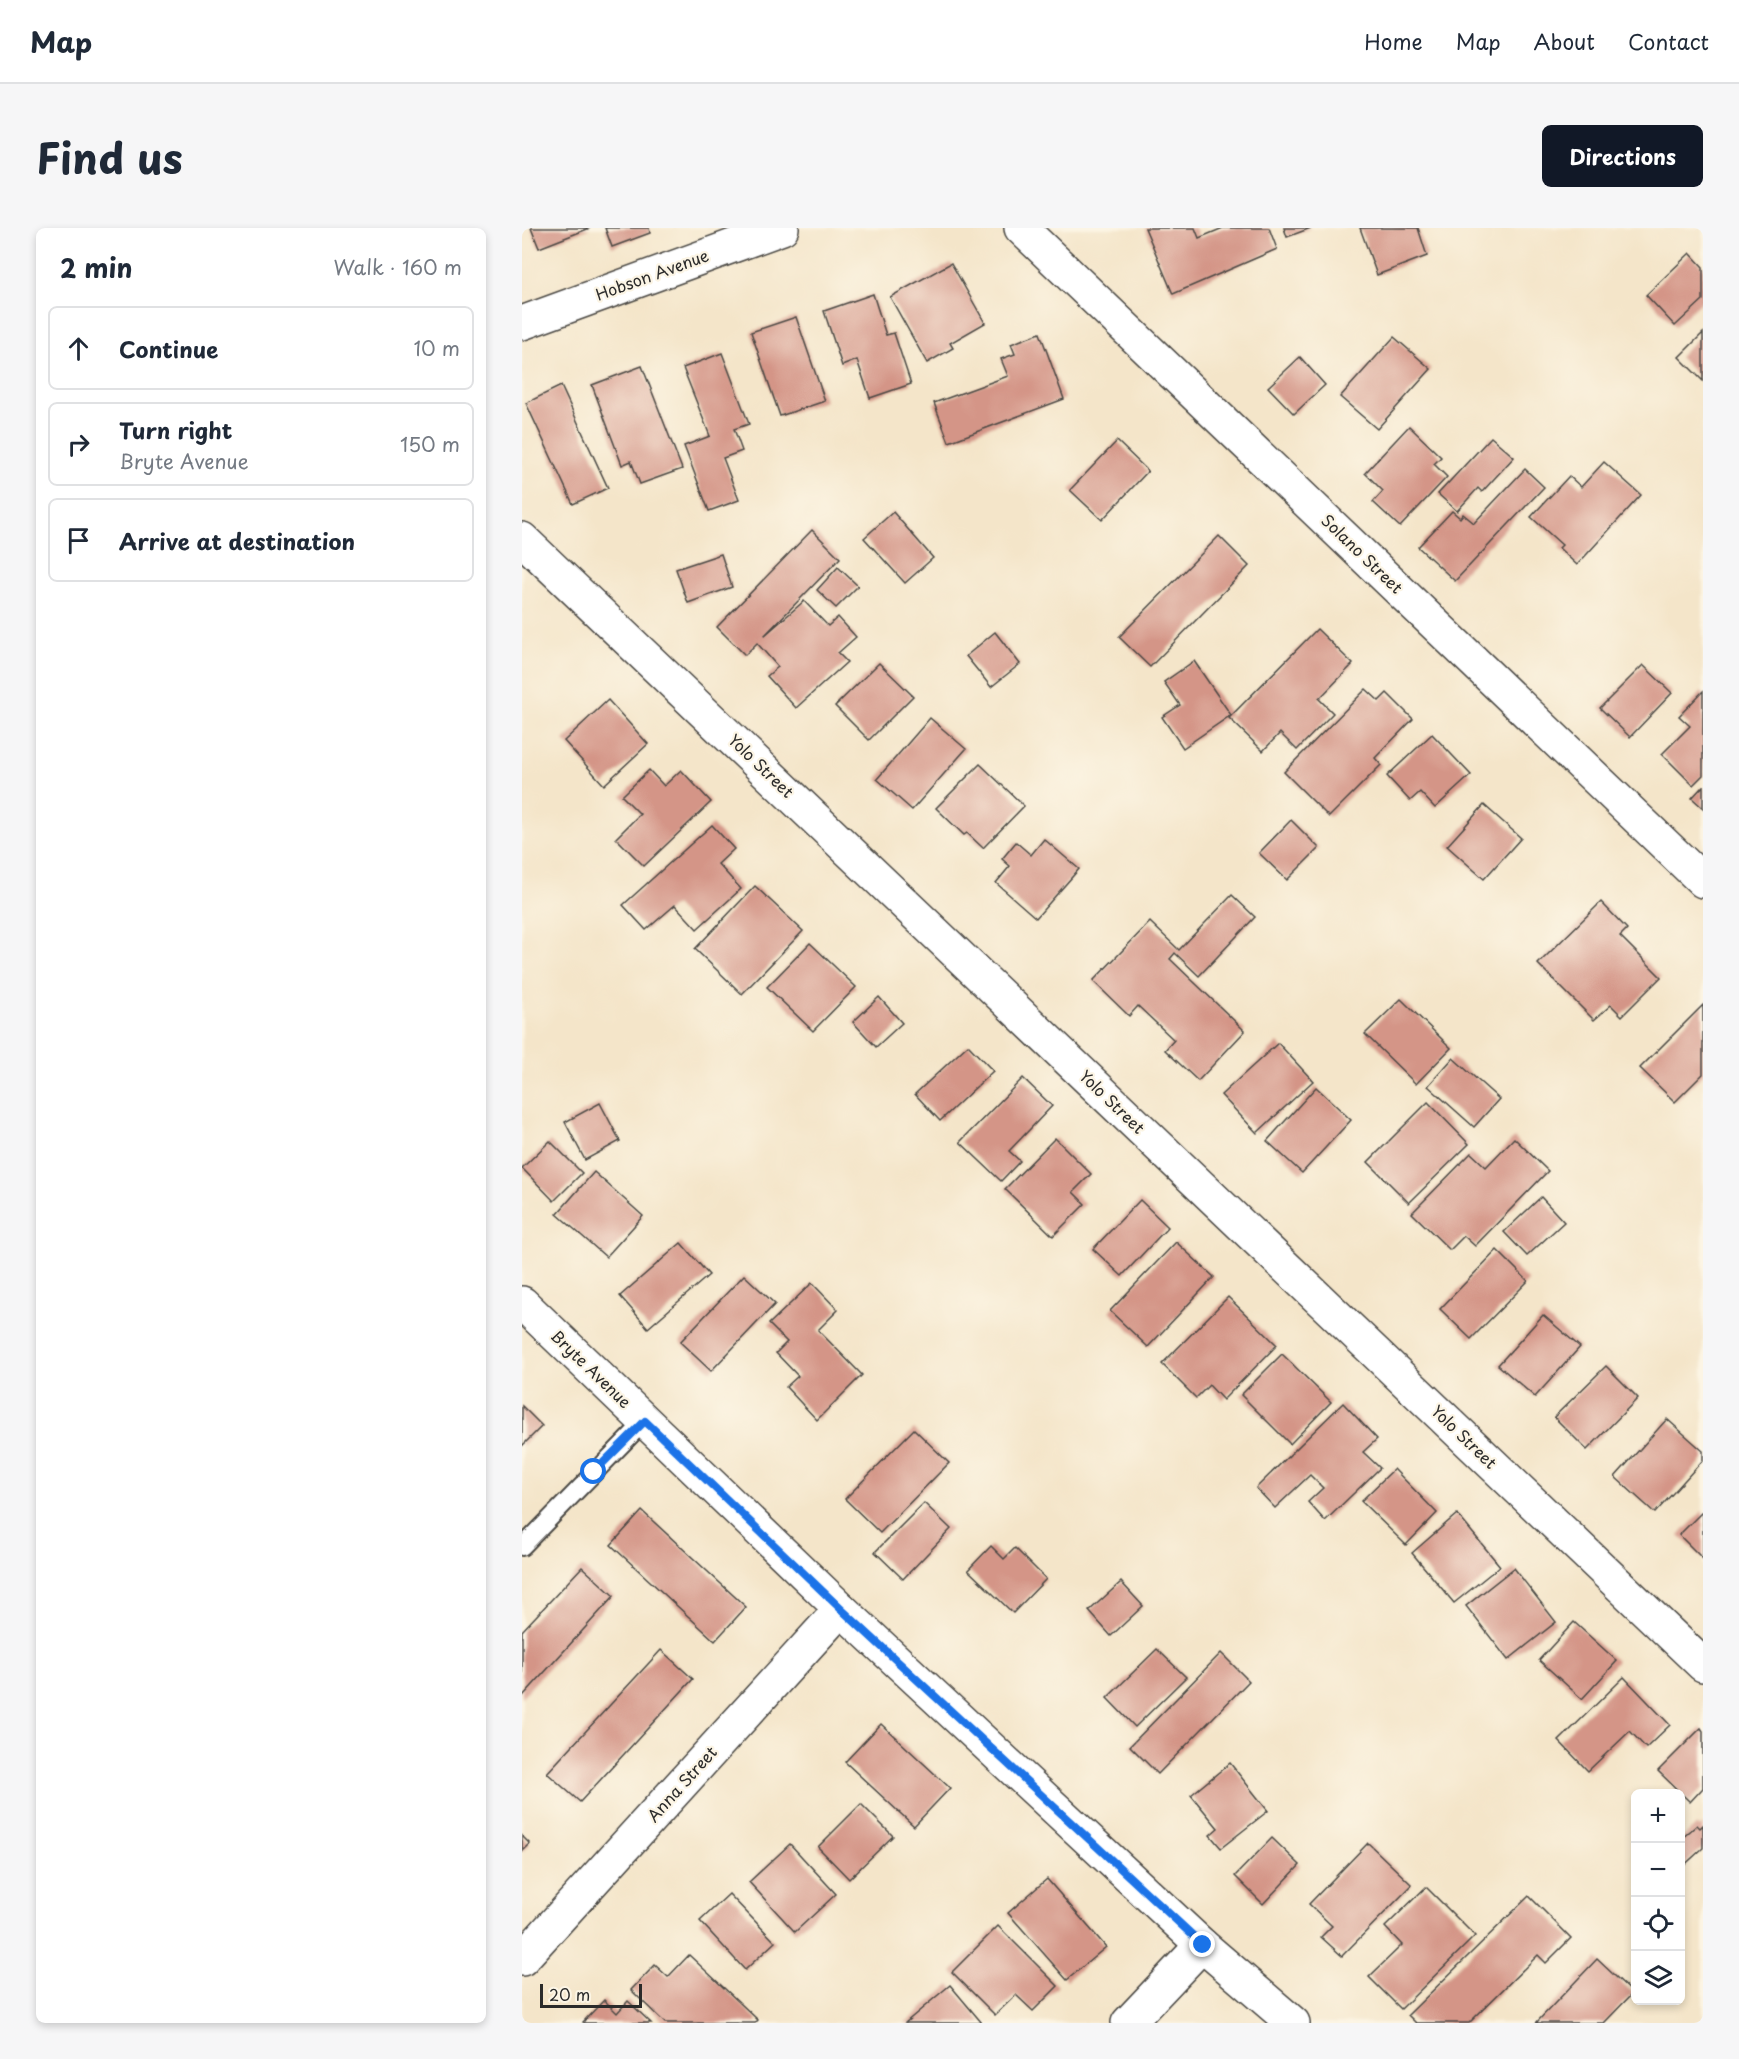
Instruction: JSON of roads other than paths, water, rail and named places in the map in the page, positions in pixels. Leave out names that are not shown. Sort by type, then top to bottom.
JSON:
[{"type":"street","name":"Hobson Avenue","points":[[522,322],[782,228]]},
{"type":"street","name":"Solano Street","points":[[1021,228],[1703,881]]},
{"type":"street","name":"Yolo Street","points":[[522,539],[1703,1665]]},
{"type":"street","name":"Bryte Avenue","points":[[522,1303],[841,1609],[1203,1945],[1293,2023]]},
{"type":"street","name":"Anna Street","points":[[522,1959],[841,1609]]},
{"type":"street","points":[[1128,2023],[1203,1945]]},
{"type":"lane","points":[[522,1547],[645,1421]]}]
